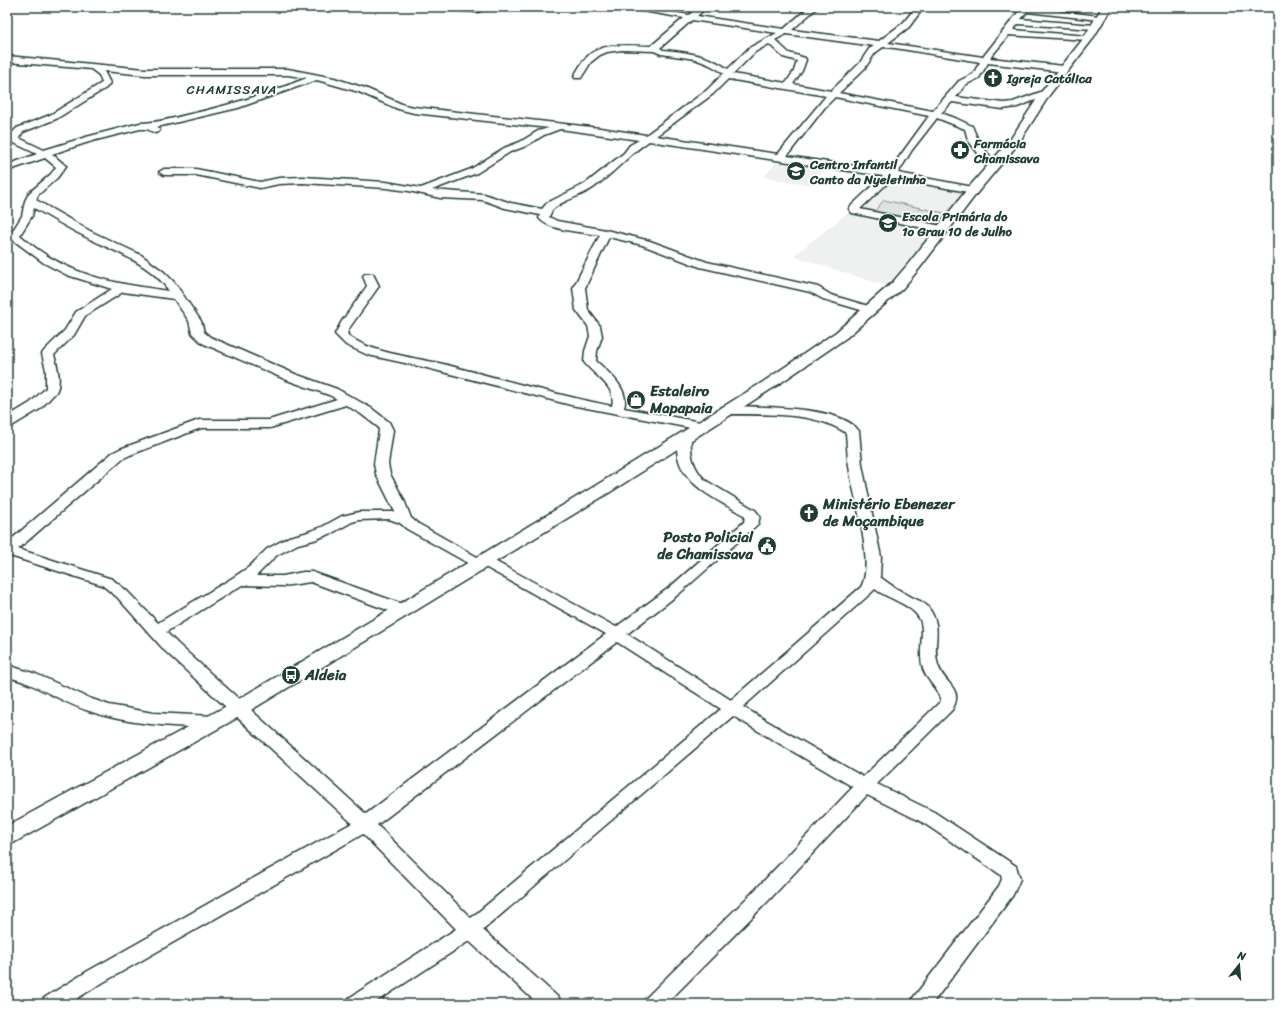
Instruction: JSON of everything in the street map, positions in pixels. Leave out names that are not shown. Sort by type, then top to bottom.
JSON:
[{"type":"street","points":[[436,7],[470,10],[480,10],[487,7]]},
{"type":"street","points":[[631,7],[690,18],[985,60],[1064,69]]},
{"type":"street","points":[[656,50],[656,46],[703,7]]},
{"type":"street","points":[[814,7],[786,31],[771,41],[752,50],[710,92],[648,138],[633,147],[627,155],[589,186],[551,205],[545,213],[544,218],[554,224],[606,233],[652,245],[712,267],[786,282],[814,290],[827,297],[871,310]]},
{"type":"street","points":[[781,157],[822,105],[862,66],[872,51],[906,25],[920,7]]},
{"type":"street","points":[[1005,7],[1025,9],[1097,23]]},
{"type":"street","points":[[7,836],[239,708],[601,490],[768,385],[817,352],[871,310],[897,286],[914,266],[992,166],[1014,142],[1046,93],[1088,38],[1107,7]]},
{"type":"street","points":[[942,229],[854,210],[876,186],[897,169],[908,150],[935,115],[950,100],[962,83],[976,76],[985,60],[1025,9]]},
{"type":"street","points":[[1015,21],[1097,23]]},
{"type":"street","points":[[1007,32],[1088,38]]},
{"type":"street","points":[[771,41],[786,55],[802,60],[798,71],[788,86]]},
{"type":"street","points":[[578,76],[589,59],[601,52],[612,49],[656,50],[703,58],[720,66],[728,74],[834,94],[935,115],[959,122],[969,128],[973,140],[992,166]]},
{"type":"street","points":[[7,60],[145,72],[279,71],[317,77],[362,90],[401,107],[414,110],[600,131],[781,157],[973,190]]},
{"type":"street","points":[[94,68],[100,70],[106,78],[106,83],[103,86],[53,117],[10,135],[17,141],[58,162],[60,168],[54,176],[36,190],[30,201],[27,216],[15,235],[17,238],[59,268],[90,280],[121,288],[178,296]]},
{"type":"street","points":[[7,168],[43,154],[112,133],[194,116],[271,95],[317,77]]},
{"type":"street","points":[[950,100],[1003,106],[1014,105],[1046,93]]},
{"type":"street","points":[[149,126],[158,132]]},
{"type":"street","points":[[421,191],[474,171],[500,154],[523,144],[541,133],[565,127]]},
{"type":"street","points":[[164,172],[196,172],[260,185],[278,181],[315,181],[386,185],[440,195],[484,197],[509,206],[545,213]]},
{"type":"street","points":[[30,201],[75,227],[126,250],[158,273],[173,286],[195,321],[198,333],[206,340],[265,366],[333,392],[384,424],[386,430],[381,464],[383,474],[397,500],[405,520]]},
{"type":"street","points":[[606,233],[579,288],[582,310],[594,326],[596,336],[591,350],[590,362],[600,370],[616,389],[619,406],[617,411]]},
{"type":"street","points":[[369,276],[373,286],[369,294],[350,317],[341,334],[343,337],[371,352],[437,366],[528,391],[617,411],[701,426]]},
{"type":"street","points":[[7,423],[35,406],[52,389],[52,370],[48,354],[70,332],[80,314],[121,288]]},
{"type":"street","points":[[8,550],[117,456],[125,452],[199,424],[270,424],[348,400]]},
{"type":"street","points":[[356,1004],[470,930],[732,708],[866,590],[872,579],[874,568],[872,542],[868,532],[855,465],[852,431],[841,424],[814,416],[727,410]]},
{"type":"street","points":[[51,1004],[95,977],[365,824],[675,590],[751,524],[752,516],[750,513],[700,483],[694,476],[684,461],[684,438]]},
{"type":"street","points":[[156,631],[254,570],[261,562],[283,545],[327,530],[347,519],[359,516],[390,515],[405,520],[412,526],[617,634],[732,708],[865,786],[928,817],[1010,870],[1011,879],[1006,890],[920,1004]]},
{"type":"street","points":[[8,550],[107,582],[122,594],[138,609],[172,648],[365,824],[470,930],[552,1004]]},
{"type":"street","points":[[239,580],[283,581],[303,577],[312,577],[403,610]]},
{"type":"street","points":[[653,1004],[763,894],[865,786],[946,706],[949,701],[948,694],[938,681],[928,657],[930,627],[927,617],[920,608],[885,589],[872,579]]},
{"type":"street","points":[[7,671],[30,676],[94,707],[157,720],[213,722]]},
{"type":"shaded area","points":[[1021,7],[1076,7],[1073,13]]},
{"type":"shaded area","name":"Centro Infantil Canto da Nyeletinha","points":[[780,158],[827,166],[812,185],[764,177]]},
{"type":"shaded area","name":"Escola Primária do 1o Grau 10 de Julho","points":[[892,178],[969,190],[886,286],[793,256]]},
{"type":"shaded area","points":[[884,200],[944,213],[934,226],[873,213]]},
{"type":"place","name":"Igreja Católica","points":[[993,78]]},
{"type":"place","name":"Farmácia Chamissava","points":[[960,150]]},
{"type":"place","name":"Centro Infantil Canto da Nyeletinha","points":[[796,171]]},
{"type":"place","name":"Escola Primária do 1o Grau 10 de Julho","points":[[888,223]]},
{"type":"place","name":"Estaleiro Mapapaia","points":[[636,400]]},
{"type":"place","name":"Ministério Ebenezer de Moçambique","points":[[809,513]]},
{"type":"place","name":"Posto Policial de Chamissava","points":[[767,546]]},
{"type":"place","name":"Aldeia","points":[[291,675]]},
{"type":"district","name":"CHAMISSAVA","points":[[232,89]]}]
